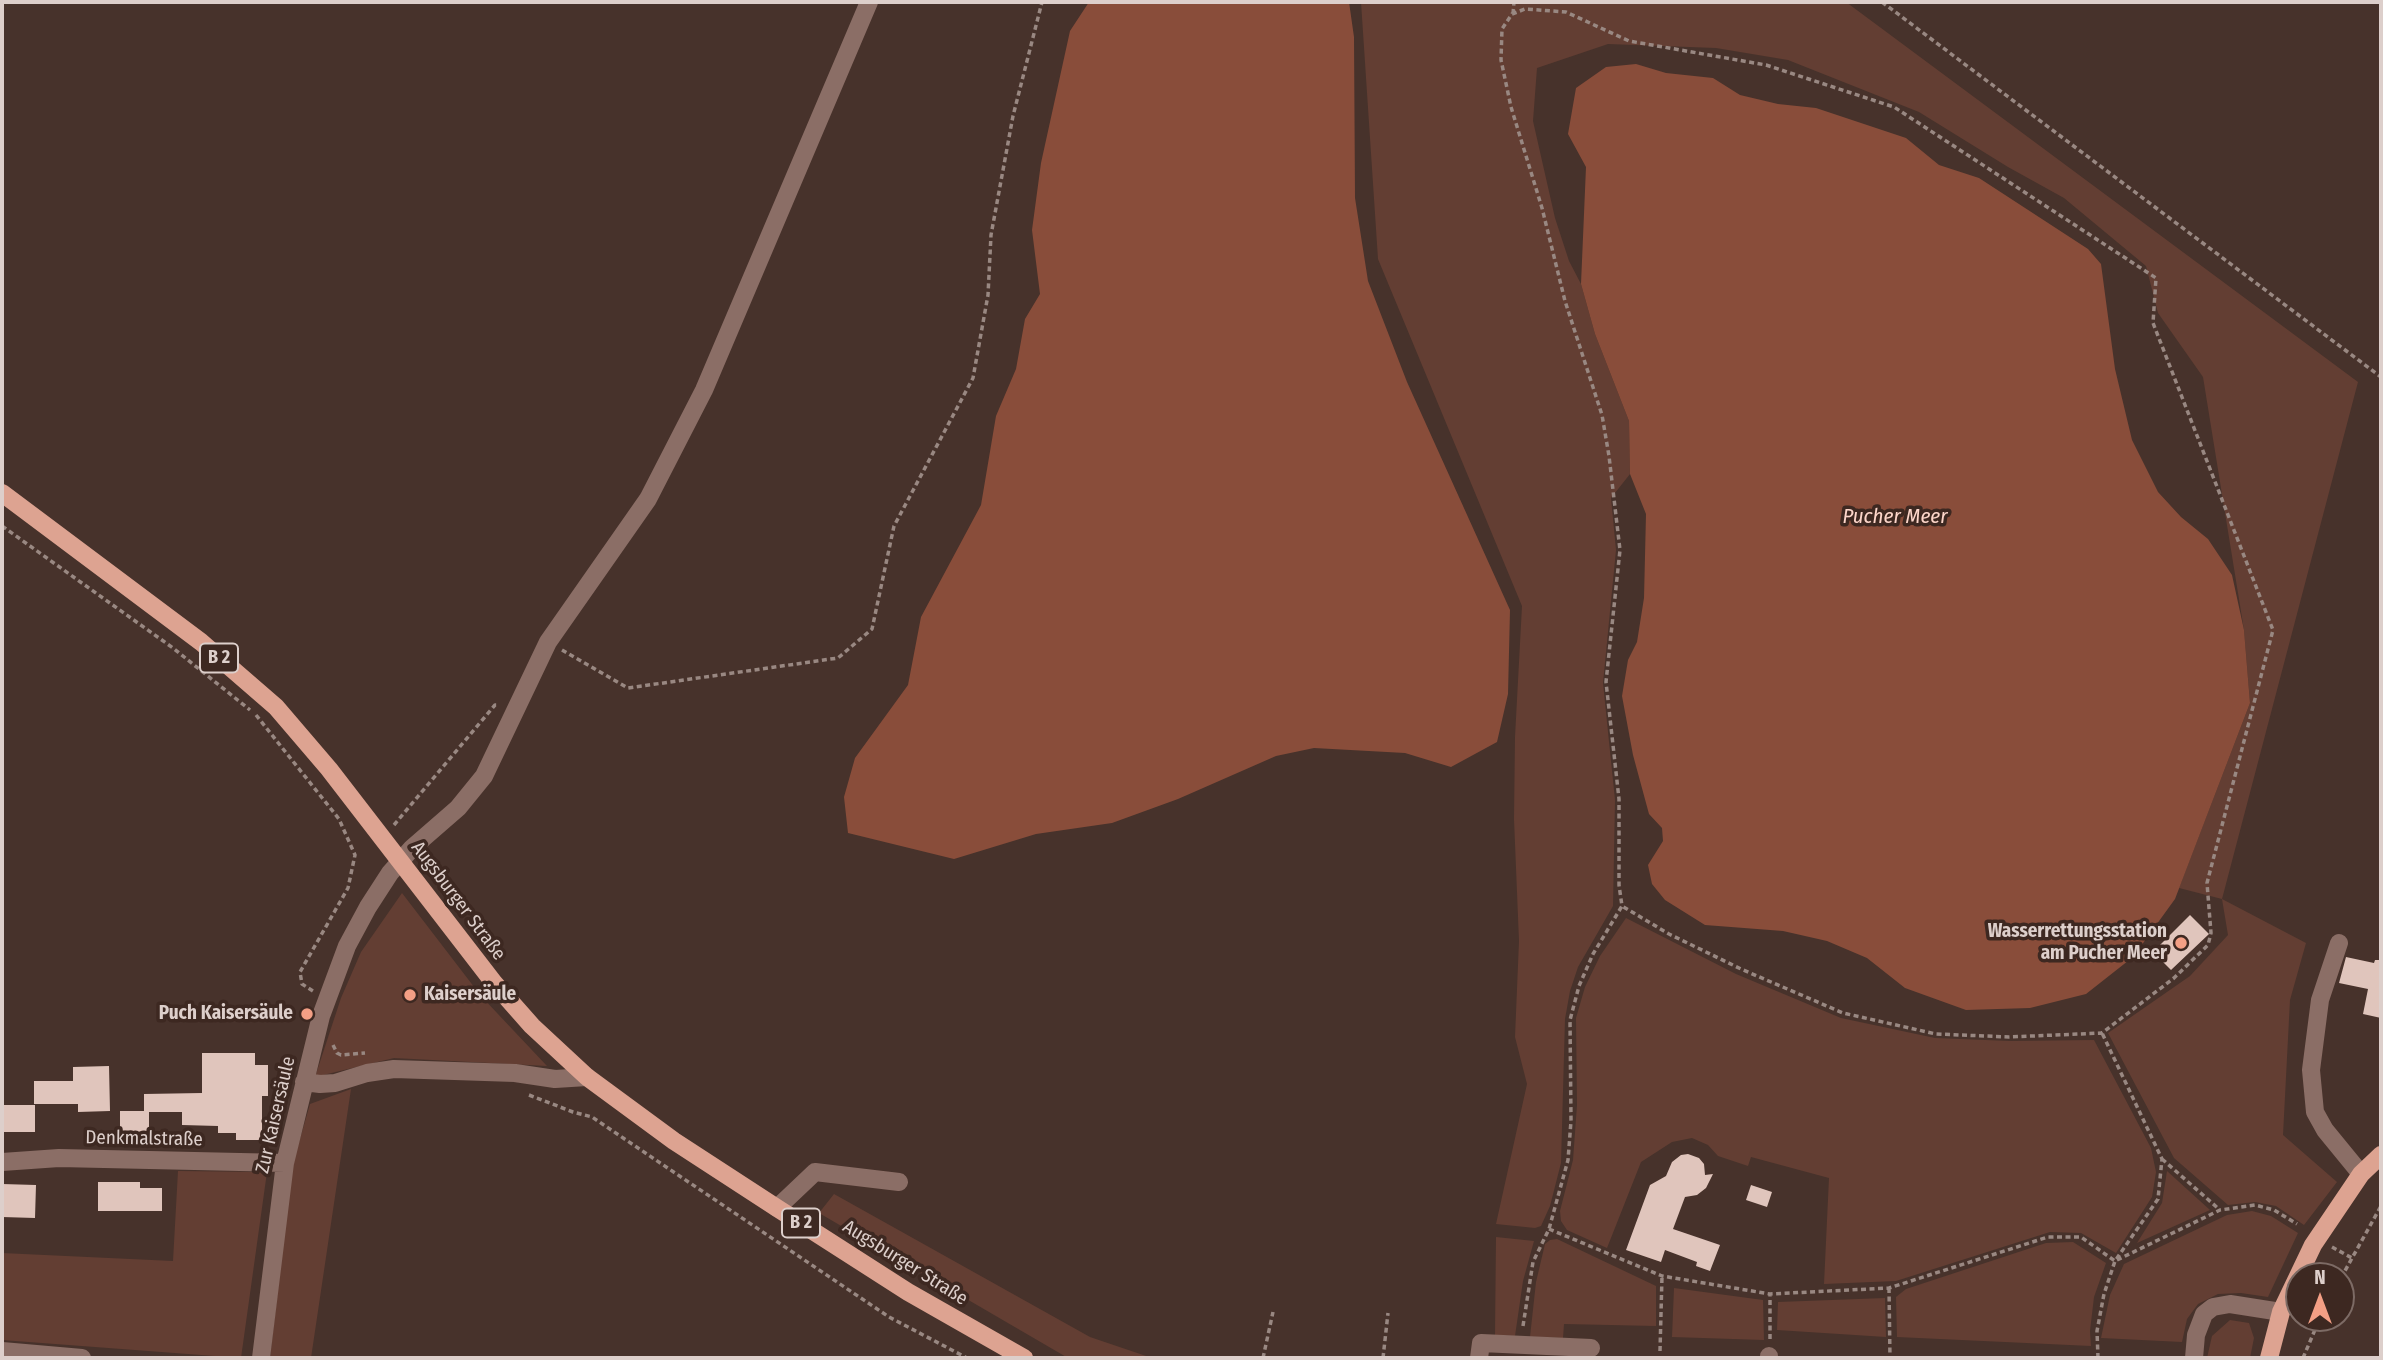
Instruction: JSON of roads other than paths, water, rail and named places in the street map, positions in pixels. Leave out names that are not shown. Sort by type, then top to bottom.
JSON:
[{"type":"main road","name":"Augsburger Straße","points":[[2,493],[201,642],[276,707],[401,860],[494,983],[532,1026],[587,1077],[674,1141],[777,1208],[908,1292],[1024,1358]]},
{"type":"main road","points":[[2269,1358],[2281,1312],[2313,1245],[2361,1174],[2381,1155]]},
{"type":"street","name":"Zur Kaisersäule","points":[[261,1358],[285,1163],[327,998],[346,946],[368,907],[401,860],[458,808],[484,776],[548,642],[648,499],[704,390],[869,2]]},
{"type":"street","points":[[2339,943],[2320,1000],[2311,1070],[2315,1112],[2325,1130],[2361,1174]]},
{"type":"street","points":[[304,1082],[335,1083],[367,1073],[394,1069],[515,1073],[555,1079],[587,1077]]},
{"type":"street","name":"Denkmalstraße","points":[[2,1163],[59,1158],[285,1163]]},
{"type":"street","points":[[777,1208],[814,1172],[900,1182]]},
{"type":"street","points":[[2194,1358],[2196,1335],[2204,1314],[2213,1307],[2230,1304],[2281,1312]]},
{"type":"street","points":[[1479,1358],[1481,1343],[1591,1348]]},
{"type":"street","points":[[2,1351],[82,1358]]},
{"type":"water","points":[[1089,2],[1349,2],[1354,37],[1355,198],[1368,281],[1407,382],[1510,610],[1508,694],[1497,742],[1451,767],[1405,753],[1314,748],[1276,756],[1178,799],[1112,823],[1036,834],[954,859],[848,833],[844,797],[855,758],[908,685],[921,617],[981,505],[996,416],[1016,369],[1025,319],[1040,294],[1032,230],[1041,163],[1070,31]]},
{"type":"water","name":"Pucher Meer","points":[[1636,64],[1666,73],[1713,78],[1740,95],[1778,104],[1816,108],[1906,138],[1939,165],[1979,178],[2088,249],[2101,264],[2115,369],[2132,440],[2158,492],[2181,517],[2208,539],[2232,575],[2244,630],[2250,703],[2175,899],[2133,957],[2086,994],[2030,1008],[1966,1010],[1905,988],[1867,958],[1827,941],[1783,931],[1705,925],[1665,900],[1652,884],[1648,865],[1663,841],[1662,828],[1649,814],[1633,755],[1622,696],[1628,660],[1637,642],[1644,598],[1646,514],[1630,474],[1629,421],[1595,334],[1581,284],[1586,167],[1568,134],[1576,88],[1606,67]]},
{"type":"place","name":"Wasserrettungsstation am Pucher Meer","points":[[2181,943]]},
{"type":"place","name":"Kaisersäule","points":[[410,995]]},
{"type":"place","name":"Puch Kaisersäule","points":[[307,1014]]}]
